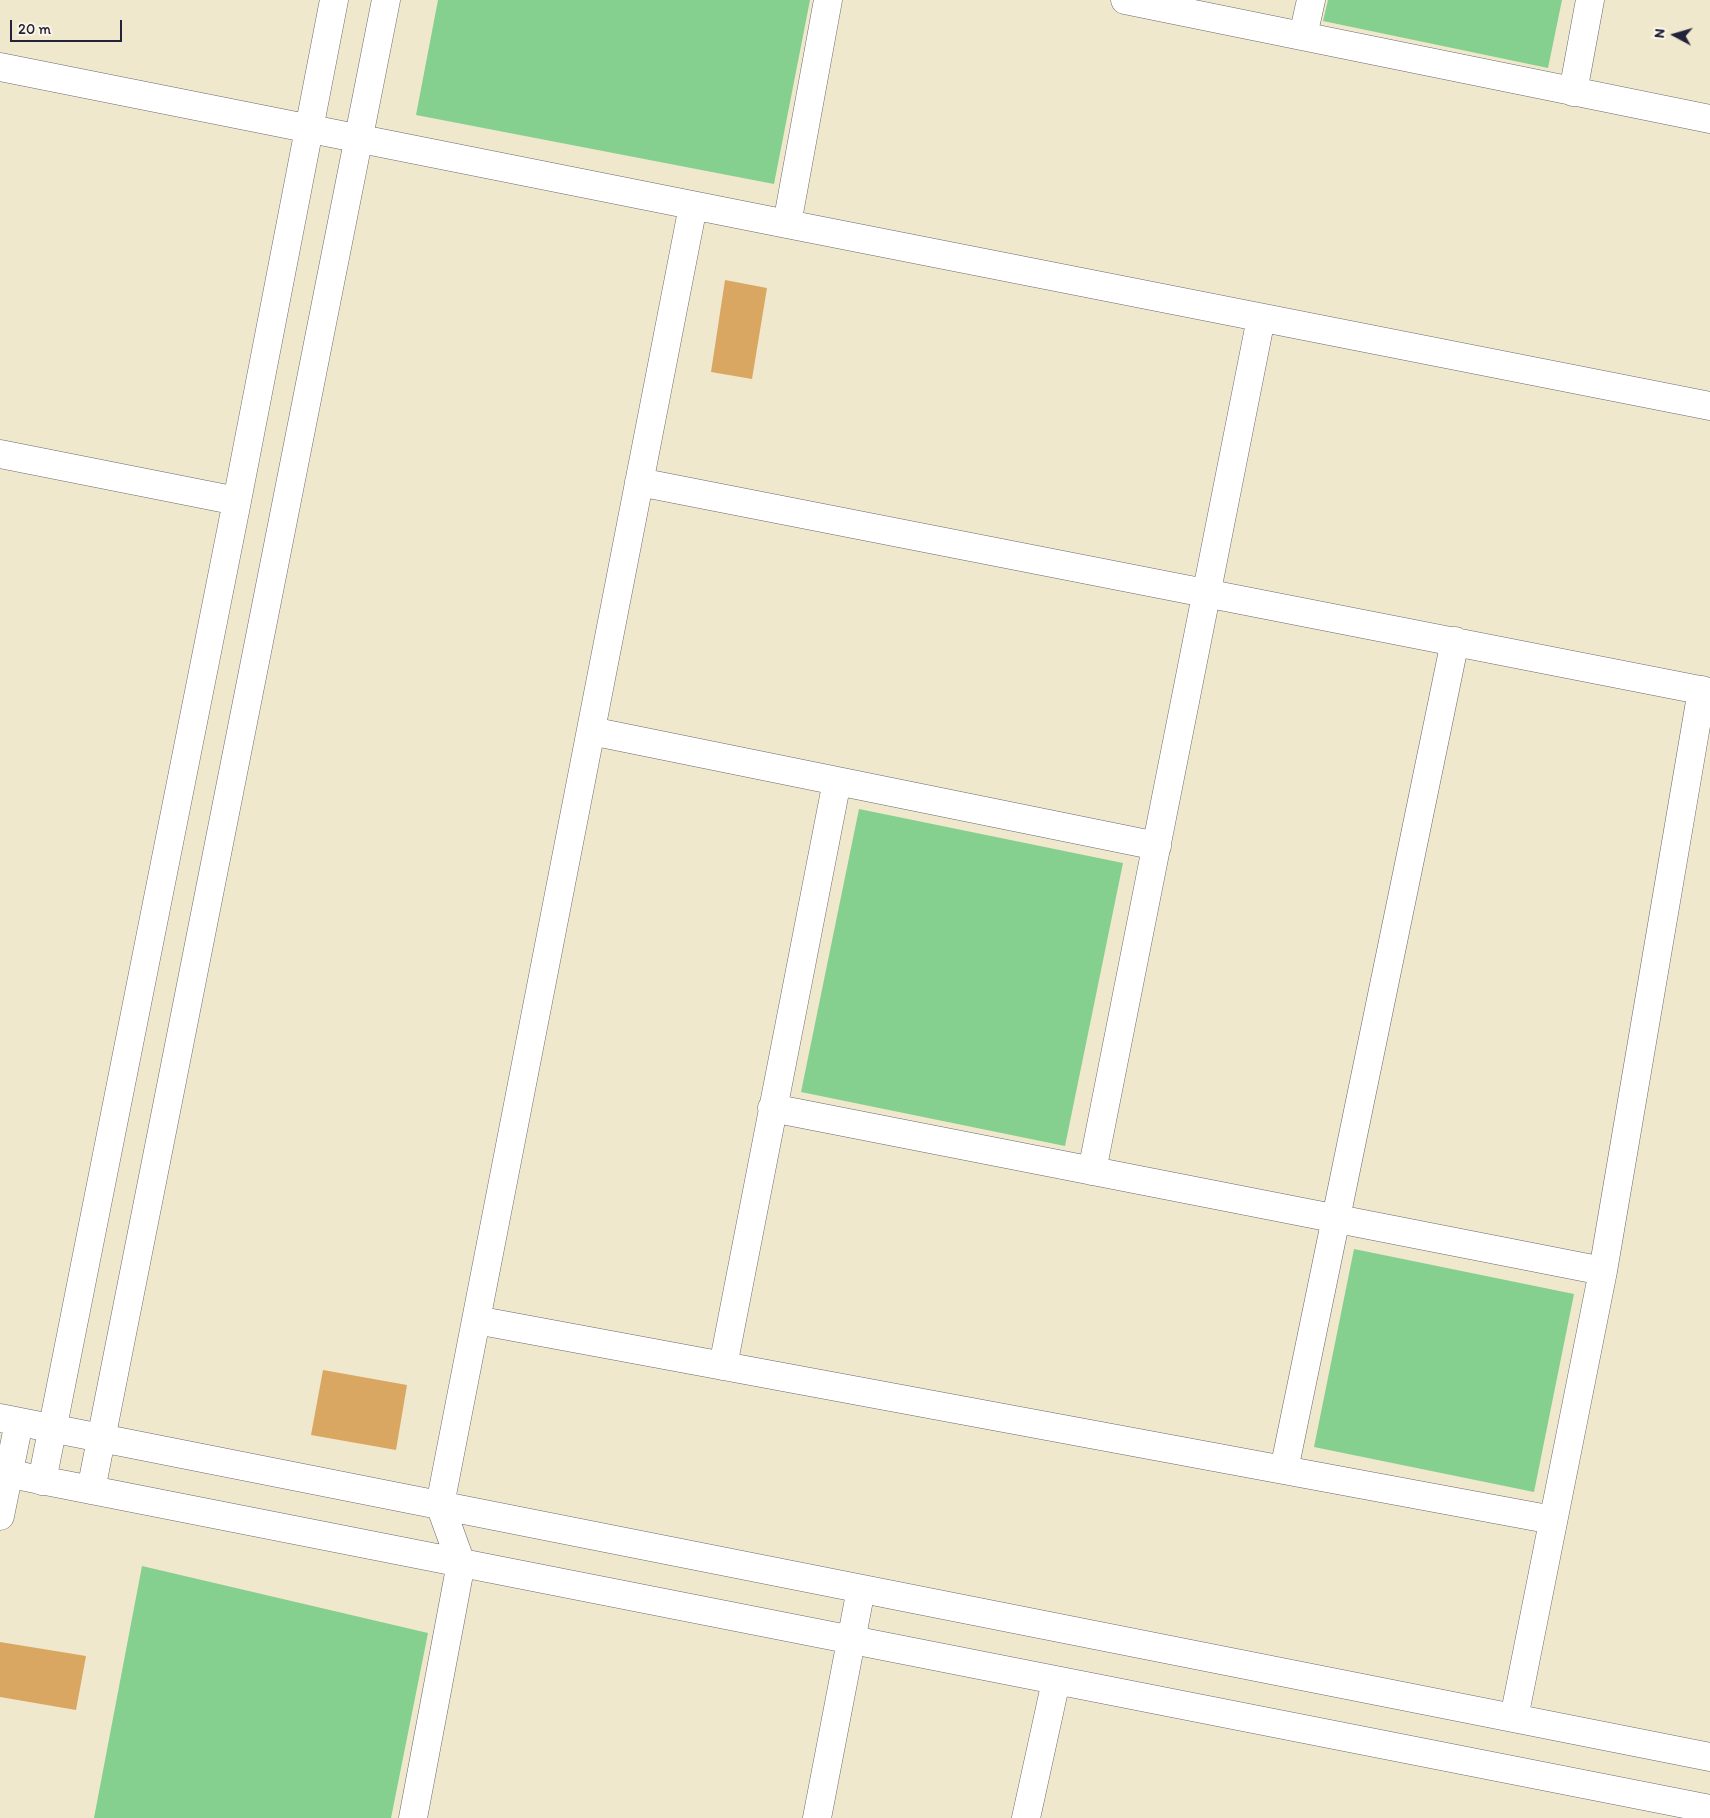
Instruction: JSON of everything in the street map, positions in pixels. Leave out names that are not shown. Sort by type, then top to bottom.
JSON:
[{"type":"street","points":[[42,1481],[54,1428],[334,0]]},
{"type":"street","points":[[91,1490],[386,0]]},
{"type":"street","points":[[787,224],[828,0]]},
{"type":"street","points":[[1125,0],[1710,120]]},
{"type":"street","points":[[1304,36],[1311,0]]},
{"type":"street","points":[[1573,92],[1590,0]]},
{"type":"street","points":[[0,67],[693,206],[1710,406]]},
{"type":"street","points":[[413,1818],[461,1563],[440,1505],[693,206]]},
{"type":"street","points":[[1092,1171],[1261,318]]},
{"type":"street","points":[[0,454],[236,501]]},
{"type":"street","points":[[639,482],[1706,691],[1603,1271],[1514,1718]]},
{"type":"street","points":[[1284,1470],[1455,641]]},
{"type":"street","points":[[591,731],[1157,846]]},
{"type":"street","points":[[723,1366],[837,781]]},
{"type":"street","points":[[772,1108],[1603,1271]]},
{"type":"street","points":[[476,1320],[1553,1520]]},
{"type":"street","points":[[0,1516],[10,1420],[1710,1757]]},
{"type":"street","points":[[4,1473],[1710,1809]]},
{"type":"street","points":[[817,1818],[861,1589]]},
{"type":"street","points":[[1026,1818],[1056,1681]]},
{"type":"green space","points":[[438,0],[810,0],[774,184],[416,115]]},
{"type":"green space","points":[[1328,0],[1562,0],[1548,68],[1323,21]]},
{"type":"green space","points":[[859,809],[1123,863],[1065,1146],[801,1092]]},
{"type":"green space","points":[[1354,1249],[1574,1294],[1534,1492],[1314,1447]]},
{"type":"green space","points":[[142,1566],[428,1633],[391,1818],[94,1818]]},
{"type":"building","points":[[725,280],[767,288],[752,379],[711,372]]},
{"type":"building","points":[[323,1370],[407,1385],[396,1450],[311,1435]]},
{"type":"building","points":[[0,1642],[86,1656],[76,1710],[0,1697]]}]
